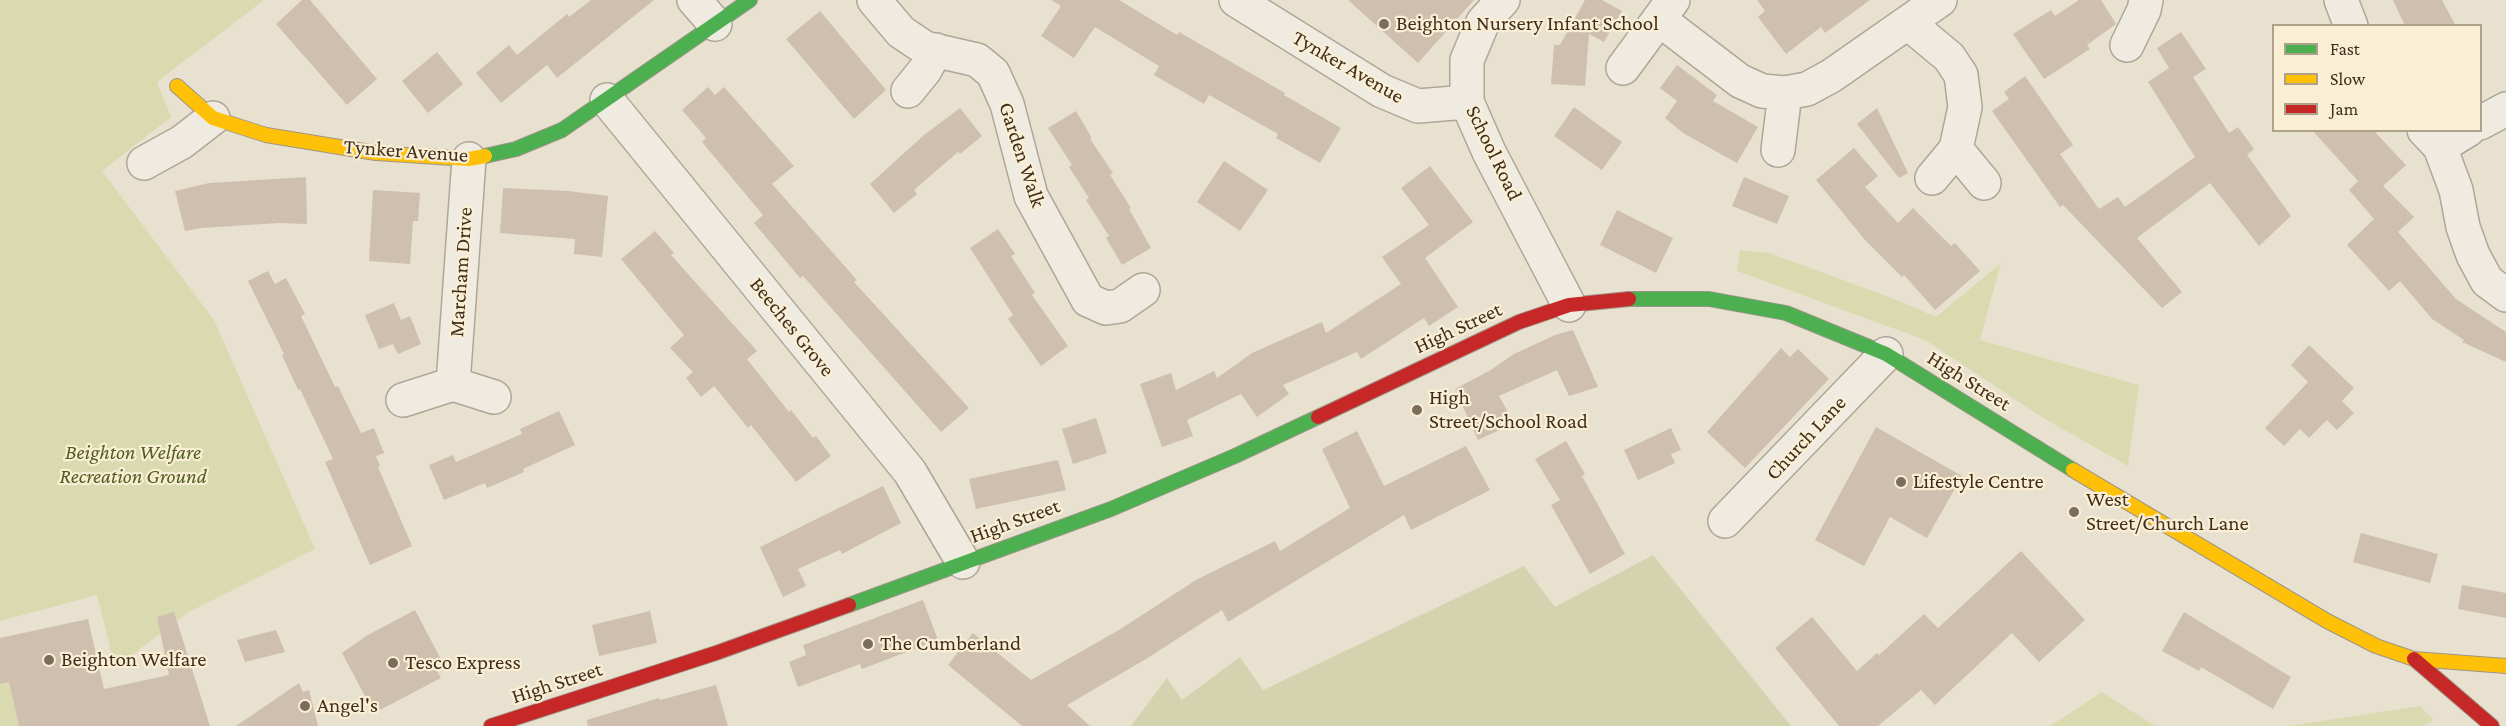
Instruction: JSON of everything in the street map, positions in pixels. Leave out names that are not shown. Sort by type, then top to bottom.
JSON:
[{"type":"street","points":[[694,0],[715,24]]},
{"type":"street","name":"Tynker Avenue","points":[[177,86],[213,118],[266,135],[376,153],[469,159],[516,149],[562,130],[750,0]]},
{"type":"street","name":"Garden Walk","points":[[874,0],[901,32],[925,48],[977,60],[993,74],[1007,104],[1031,196],[1088,300],[1106,308],[1120,306],[1143,290]]},
{"type":"street","name":"Tynker Avenue","points":[[1236,0],[1382,91],[1418,106],[1467,102]]},
{"type":"street","name":"School Road","points":[[1503,0],[1483,22],[1467,60],[1467,102],[1489,152],[1569,305]]},
{"type":"street","points":[[1623,68],[1667,10],[1740,81],[1762,91],[1785,93],[1807,89],[1831,76],[1940,0]]},
{"type":"street","points":[[2341,0],[2350,24]]},
{"type":"street","points":[[2127,45],[2152,3]]},
{"type":"street","points":[[1908,23],[1949,57],[1961,75],[1965,107],[1956,149],[1932,178]]},
{"type":"street","points":[[908,91],[936,50]]},
{"type":"street","points":[[1778,150],[1785,93]]},
{"type":"street","name":"Beeches Grove","points":[[607,100],[910,472],[963,562]]},
{"type":"street","points":[[2482,122],[2506,109]]},
{"type":"street","points":[[144,163],[182,142],[213,118]]},
{"type":"street","points":[[2460,132],[2432,139],[2456,190],[2463,227],[2473,255],[2487,281],[2506,295]]},
{"type":"street","points":[[1956,149],[1984,183]]},
{"type":"street","name":"Marcham Drive","points":[[453,384],[469,159]]},
{"type":"street","name":"High Street","points":[[491,726],[716,653],[1111,509],[1235,456],[1519,322],[1569,305],[1636,298],[1709,299],[1786,313],[1886,354],[2145,514],[2327,621],[2376,646],[2414,659]]},
{"type":"street","name":"Church Lane","points":[[1725,521],[1886,354]]},
{"type":"street","points":[[403,400],[453,384],[494,397]]},
{"type":"street","points":[[2414,659],[2506,666]]},
{"type":"street","points":[[2414,659],[2492,726]]},
{"type":"green space","name":"Beighton Welfare Recreation Ground","points":[[0,0],[264,0],[157,82],[171,117],[102,171],[214,320],[315,549],[187,613],[115,668],[97,595],[0,621]]},
{"type":"green space","points":[[1740,250],[1769,253],[1892,298],[1936,317],[2001,263],[1980,340],[2139,385],[2128,466],[2045,419],[1925,340],[1737,271]]},
{"type":"green space","points":[[1653,555],[1791,726],[1131,726],[1167,678],[1182,700],[1240,657],[1263,690],[1524,566],[1555,607]]},
{"type":"green space","points":[[9,682],[19,726],[0,726],[0,684]]},
{"type":"green space","points":[[2102,692],[2155,726],[2050,726]]},
{"type":"green space","points":[[2420,706],[2434,720],[2423,726],[2290,726]]},
{"type":"building","points":[[302,0],[310,0],[377,79],[347,105],[276,24]]},
{"type":"building","points":[[591,0],[654,0],[557,78],[547,65],[501,103],[476,73],[509,45],[517,55],[567,14],[569,17]]},
{"type":"building","points":[[1051,0],[1119,0],[1177,35],[1179,32],[1285,93],[1284,95],[1341,128],[1320,163],[1276,138],[1278,134],[1209,95],[1204,104],[1154,75],[1159,66],[1095,27],[1074,58],[1041,36],[1061,6]]},
{"type":"building","points":[[1348,0],[1474,0],[1418,63]]},
{"type":"building","points":[[1585,0],[1602,0],[1622,11],[1604,42],[1589,34],[1585,86],[1551,84],[1554,45],[1560,45]]},
{"type":"building","points":[[1757,0],[1870,0],[1825,33],[1821,27],[1786,54],[1758,17],[1765,11]]},
{"type":"building","points":[[2079,0],[2101,0],[2116,24],[2087,45],[2090,49],[2044,79],[2013,34],[2051,10],[2055,16]]},
{"type":"building","points":[[2393,0],[2442,0],[2455,24],[2404,24]]},
{"type":"building","points":[[820,11],[886,90],[854,119],[786,39]]},
{"type":"building","points":[[2181,32],[2206,69],[2193,77],[2229,133],[2238,127],[2254,149],[2247,155],[2291,216],[2259,246],[2210,183],[2137,238],[2182,292],[2162,308],[2063,205],[2060,207],[1992,111],[2009,99],[2004,92],[2025,76],[2073,145],[2060,154],[2099,209],[2118,197],[2125,207],[2195,157],[2148,82],[2169,68],[2157,48]]},
{"type":"building","points":[[437,52],[463,84],[428,113],[402,81]]},
{"type":"building","points":[[1677,65],[1717,95],[1713,101],[1758,127],[1737,163],[1683,133],[1665,118],[1677,101],[1660,88]]},
{"type":"building","points":[[708,87],[715,95],[724,87],[794,166],[772,184],[857,280],[854,282],[969,408],[941,432],[803,276],[800,278],[754,223],[763,215],[702,142],[706,138],[682,110]]},
{"type":"building","points":[[1574,107],[1622,142],[1602,170],[1554,136]]},
{"type":"building","points":[[960,108],[982,136],[960,154],[958,152],[914,190],[917,194],[894,213],[870,184],[924,135]]},
{"type":"building","points":[[1877,108],[1908,173],[1899,178],[1857,124]]},
{"type":"building","points":[[1076,111],[1092,138],[1090,139],[1113,173],[1110,175],[1131,208],[1129,209],[1151,248],[1122,265],[1106,238],[1109,236],[1086,200],[1089,198],[1069,167],[1072,165],[1048,128]]},
{"type":"building","points":[[2314,132],[2375,132],[2406,165],[2383,186],[2414,217],[2398,232],[2456,299],[2506,332],[2506,362],[2462,342],[2464,340],[2432,319],[2400,281],[2389,291],[2347,245],[2374,219],[2349,190],[2358,181]]},
{"type":"building","points":[[1854,148],[1878,176],[1865,187],[1898,223],[1913,208],[1951,246],[1955,243],[1980,271],[1935,310],[1904,275],[1902,277],[1865,240],[1816,180]]},
{"type":"building","points":[[1224,161],[1268,190],[1240,231],[1197,202]]},
{"type":"building","points":[[1430,166],[1473,222],[1425,258],[1458,307],[1429,326],[1424,318],[1361,359],[1357,352],[1283,385],[1289,394],[1257,417],[1241,394],[1187,420],[1193,436],[1162,447],[1140,384],[1171,373],[1176,390],[1214,371],[1217,378],[1252,353],[1322,322],[1326,333],[1401,284],[1382,257],[1429,225],[1401,188]]},
{"type":"building","points":[[306,177],[307,224],[279,223],[185,231],[175,191],[209,183]]},
{"type":"building","points":[[1744,177],[1789,196],[1777,224],[1732,206]]},
{"type":"building","points":[[503,188],[568,191],[608,196],[602,257],[574,254],[575,239],[500,233]]},
{"type":"building","points":[[373,190],[420,193],[418,221],[413,221],[410,264],[369,261]]},
{"type":"building","points":[[1617,210],[1673,238],[1656,273],[1600,245]]},
{"type":"building","points":[[998,229],[1015,254],[1011,256],[1035,293],[1032,295],[1068,346],[1041,366],[1008,319],[1013,315],[970,248]]},
{"type":"building","points":[[655,231],[674,253],[671,255],[757,351],[747,359],[789,412],[791,410],[813,438],[816,436],[831,456],[796,482],[751,425],[748,428],[714,386],[701,397],[686,378],[693,372],[670,348],[684,335],[621,259]]},
{"type":"building","points":[[268,271],[275,284],[286,278],[305,314],[301,316],[335,387],[338,386],[361,433],[374,428],[384,453],[376,456],[380,466],[378,467],[412,546],[370,565],[325,462],[333,459],[300,389],[298,390],[282,355],[284,354],[248,281]]},
{"type":"building","points":[[394,303],[401,320],[410,316],[421,344],[398,354],[393,344],[379,349],[365,315]]},
{"type":"building","points":[[1573,330],[1598,387],[1569,396],[1557,370],[1499,396],[1514,423],[1478,440],[1455,389],[1489,371],[1514,354],[1555,335]]},
{"type":"building","points":[[2309,345],[2354,388],[2342,401],[2354,413],[2337,430],[2327,420],[2309,438],[2300,429],[2284,446],[2265,428],[2308,382],[2291,365]]},
{"type":"building","points":[[1781,348],[1790,357],[1798,349],[1829,379],[1745,468],[1707,432]]},
{"type":"building","points":[[559,411],[575,445],[523,469],[524,472],[487,488],[485,483],[444,500],[429,465],[453,455],[456,462],[522,434],[520,429]]},
{"type":"building","points":[[1096,418],[1107,453],[1073,464],[1062,429]]},
{"type":"building","name":"Lifestyle Centre","points":[[1876,427],[1962,476],[1927,538],[1890,517],[1864,566],[1815,540]]},
{"type":"building","points":[[1671,428],[1681,450],[1671,454],[1675,463],[1638,480],[1624,450]]},
{"type":"building","points":[[1357,431],[1384,486],[1466,446],[1490,490],[1411,530],[1404,515],[1228,622],[1222,610],[1146,659],[1067,705],[1090,726],[1022,726],[948,665],[973,633],[1031,680],[1119,630],[1196,580],[1275,541],[1280,551],[1350,508],[1322,449]]},
{"type":"building","points":[[1566,441],[1585,474],[1582,476],[1625,554],[1590,574],[1551,505],[1560,500],[1535,459]]},
{"type":"building","points":[[1058,460],[1066,490],[976,509],[969,479]]},
{"type":"building","points":[[883,486],[901,523],[842,554],[840,550],[798,569],[806,586],[783,597],[760,547]]},
{"type":"building","points":[[2361,533],[2438,554],[2430,583],[2353,562]]},
{"type":"building","points":[[2021,551],[2085,620],[2039,662],[2012,633],[1935,705],[1921,690],[1878,726],[1839,726],[1775,648],[1812,617],[1857,671],[1877,653],[1879,655],[1924,614],[1938,628]]},
{"type":"building","points":[[2462,585],[2506,593],[2506,618],[2458,609]]},
{"type":"building","name":"The Cumberland","points":[[923,600],[938,640],[862,669],[860,664],[798,687],[789,662],[806,655],[803,645]]},
{"type":"building","name":"Tesco Express","points":[[415,610],[442,661],[434,665],[441,678],[374,713],[342,653],[366,636]]},
{"type":"building","points":[[650,611],[657,643],[599,656],[592,625]]},
{"type":"building","name":"Beighton Welfare","points":[[174,612],[210,726],[19,726],[9,682],[0,684],[0,638],[88,619],[104,689],[169,675],[157,617]]},
{"type":"building","points":[[2184,612],[2291,677],[2273,709],[2201,667],[2199,671],[2162,651]]},
{"type":"building","points":[[276,630],[285,652],[245,662],[237,640]]},
{"type":"building","name":"Angel's","points":[[299,683],[303,692],[309,690],[318,726],[236,726]]},
{"type":"building","points":[[716,685],[728,726],[588,726],[587,720],[659,698],[660,700]]},
{"type":"traffic: fast","points":[[485,156],[516,149],[562,130],[750,0]]},
{"type":"traffic: fast","points":[[1629,299],[1709,299],[1786,313],[1886,354],[2073,470]]},
{"type":"traffic: fast","points":[[849,605],[1111,509],[1235,456],[1318,417]]},
{"type":"traffic: slow","points":[[177,86],[213,118],[266,135],[376,153],[469,159],[485,156]]},
{"type":"traffic: slow","points":[[2073,470],[2327,621],[2376,646],[2414,659],[2506,666]]},
{"type":"traffic: jam","points":[[1318,417],[1519,322],[1569,305],[1629,299]]},
{"type":"traffic: jam","points":[[491,726],[716,653],[849,605]]},
{"type":"traffic: jam","points":[[2414,659],[2492,726]]},
{"type":"place","name":"Beighton Nursery Infant School","points":[[1384,24]]},
{"type":"place","name":"High Street/School Road","points":[[1417,410]]},
{"type":"place","name":"Lifestyle Centre","points":[[1901,482]]},
{"type":"place","name":"West Street/Church Lane","points":[[2074,512]]},
{"type":"place","name":"The Cumberland","points":[[868,644]]},
{"type":"place","name":"Beighton Welfare","points":[[49,660]]},
{"type":"place","name":"Tesco Express","points":[[393,663]]},
{"type":"place","name":"Angel's","points":[[305,706]]}]
